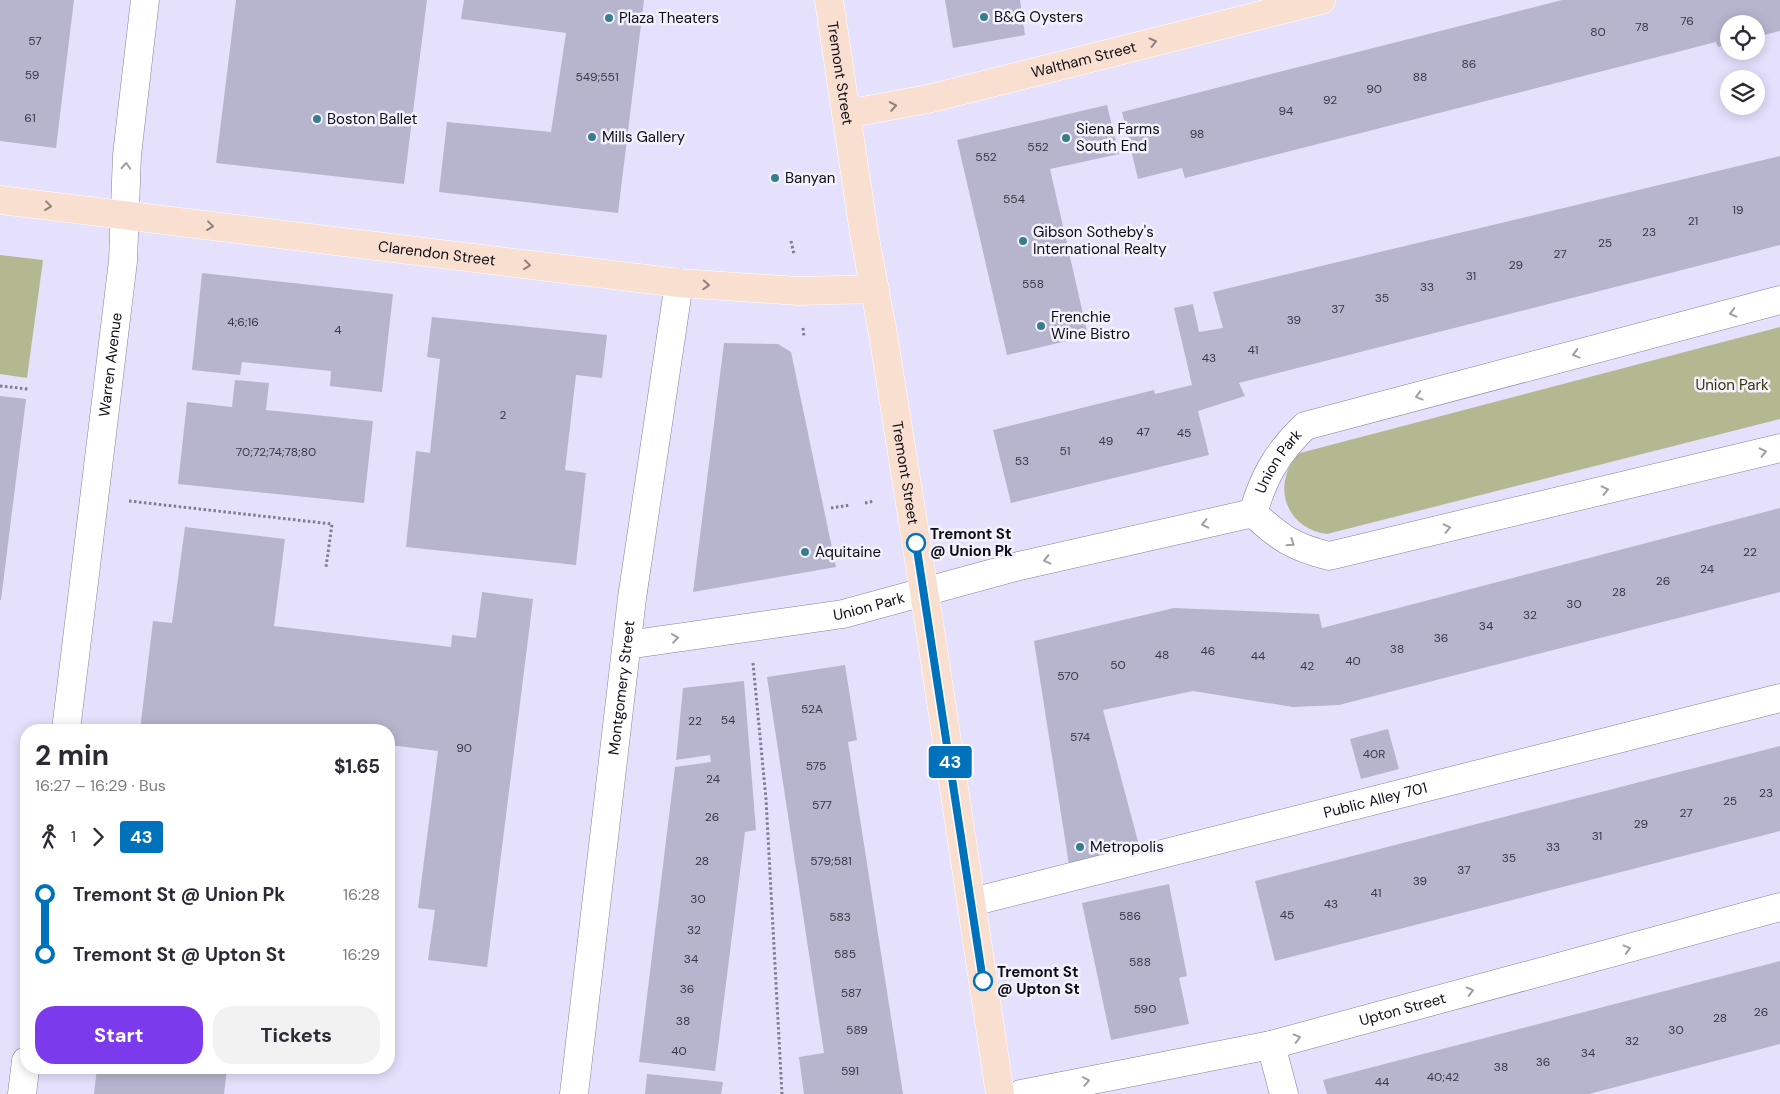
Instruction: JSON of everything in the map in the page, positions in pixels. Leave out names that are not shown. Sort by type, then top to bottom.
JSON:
[{"type":"main road","name":"Tremont Street","points":[[828,0],[864,233],[875,288],[924,593],[1000,1094]]},
{"type":"main road","name":"Waltham Street","points":[[846,114],[928,99],[1321,0]]},
{"type":"main road","name":"Clarendon Street","points":[[0,200],[679,283],[799,291],[875,288]]},
{"type":"street","name":"Warren Avenue","points":[[67,724],[122,261],[127,155],[145,0]]},
{"type":"street","name":"Montgomery Street","points":[[574,1094],[627,645],[679,283]]},
{"type":"street","name":"Union Park","points":[[1253,513],[1270,469],[1283,446],[1305,426],[1780,300]]},
{"type":"street","name":"Union Park","points":[[1253,513],[1271,530],[1299,548],[1329,556],[1780,448]]},
{"type":"street","name":"Union Park","points":[[627,645],[843,614],[1019,566],[1253,513]]},
{"type":"street","name":"Public Alley 701","points":[[972,902],[1780,698]]},
{"type":"street","name":"Upton Street","points":[[1021,1094],[1271,1045],[1780,907]]},
{"type":"street","points":[[1271,1045],[1284,1094]]},
{"type":"street","points":[[22,1094],[24,1074]]},
{"type":"path","points":[[0,386],[28,389]]},
{"type":"path","points":[[94,497],[332,524],[326,567]]},
{"type":"path","points":[[831,508],[850,505]]},
{"type":"path","points":[[753,662],[766,799],[782,1094]]},
{"type":"green space","points":[[0,255],[43,260],[27,378],[0,374]]},
{"type":"green space","name":"Union Park","points":[[1780,327],[1780,419],[1327,534],[1313,530],[1301,523],[1292,514],[1286,503],[1284,490],[1286,477],[1291,465],[1300,453]]},
{"type":"building","points":[[0,0],[74,0],[56,148],[0,141]]},
{"type":"building","name":"Boston Ballet","points":[[236,0],[427,0],[404,184],[216,163]]},
{"type":"building","points":[[464,0],[644,0],[618,213],[439,192],[447,122],[551,132],[566,33],[461,19]]},
{"type":"building","points":[[945,0],[1020,0],[1025,35],[953,48]]},
{"type":"building","points":[[1562,0],[1780,0],[1780,31],[1765,35],[1765,15],[1720,15],[1720,46],[1718,47],[1716,42],[1185,178],[1182,168],[1138,179],[1122,112]]},
{"type":"building","points":[[1107,105],[1119,154],[1050,169],[1088,336],[1007,355],[957,140]]},
{"type":"building","points":[[1780,156],[1780,245],[1239,383],[1245,396],[1198,411],[1209,455],[1011,503],[993,430],[1154,390],[1155,394],[1192,385],[1174,308],[1193,304],[1199,332],[1223,328],[1213,292]]},
{"type":"building","points":[[202,273],[393,294],[382,392],[330,386],[331,371],[242,362],[240,375],[192,370]]},
{"type":"building","points":[[432,317],[607,335],[602,378],[576,375],[565,470],[586,473],[576,565],[406,547],[416,451],[430,453],[440,359],[427,357]]},
{"type":"building","points":[[724,343],[778,344],[791,352],[836,567],[693,592]]},
{"type":"building","points":[[235,380],[269,383],[266,410],[373,421],[364,503],[178,484],[187,402],[232,407]]},
{"type":"building","points":[[0,396],[26,399],[1,600],[0,600]]},
{"type":"building","points":[[1780,508],[1780,592],[1339,705],[1293,707],[1193,691],[1103,710],[1140,849],[1069,865],[1034,641],[1174,608],[1319,614],[1322,628]]},
{"type":"building","points":[[185,527],[285,539],[274,626],[451,647],[452,635],[476,638],[482,592],[533,599],[487,967],[428,960],[435,910],[418,908],[438,751],[395,746],[395,724],[141,724],[153,621],[172,623]]},
{"type":"building","points":[[845,665],[857,740],[848,742],[903,1094],[804,1094],[799,1057],[824,1053],[767,677]]},
{"type":"building","points":[[744,681],[756,830],[745,832],[715,1071],[639,1062],[675,767],[711,762],[710,755],[676,760],[683,688]]},
{"type":"building","points":[[1388,729],[1399,769],[1361,779],[1350,739]]},
{"type":"building","points":[[1780,746],[1780,831],[1275,961],[1255,881]]},
{"type":"building","points":[[1169,884],[1187,976],[1179,978],[1189,1024],[1111,1040],[1082,903]]},
{"type":"building","points":[[1780,961],[1780,1044],[1589,1094],[1327,1094],[1323,1080]]},
{"type":"building","points":[[96,1074],[226,1074],[224,1094],[94,1094]]},
{"type":"building","points":[[647,1074],[723,1082],[721,1094],[645,1094]]},
{"type":"bus line","name":"43","points":[[916,543],[983,981]]},
{"type":"place","name":"B&G Oysters","points":[[984,17]]},
{"type":"place","name":"Plaza Theaters","points":[[609,18]]},
{"type":"place","name":"Boston Ballet","points":[[317,119]]},
{"type":"place","name":"Mills Gallery","points":[[592,137]]},
{"type":"place","name":"Siena Farms South End","points":[[1066,138]]},
{"type":"place","name":"Banyan","points":[[775,178]]},
{"type":"place","name":"Gibson Sotheby's International Realty","points":[[1023,241]]},
{"type":"place","name":"Frenchie Wine Bistro","points":[[1041,326]]},
{"type":"place","name":"Tremont St @ Union Pk","points":[[916,543]]},
{"type":"place","name":"Aquitaine","points":[[805,552]]},
{"type":"place","name":"Metropolis","points":[[1080,847]]},
{"type":"place","name":"Tremont St @ Upton St","points":[[983,981]]}]
